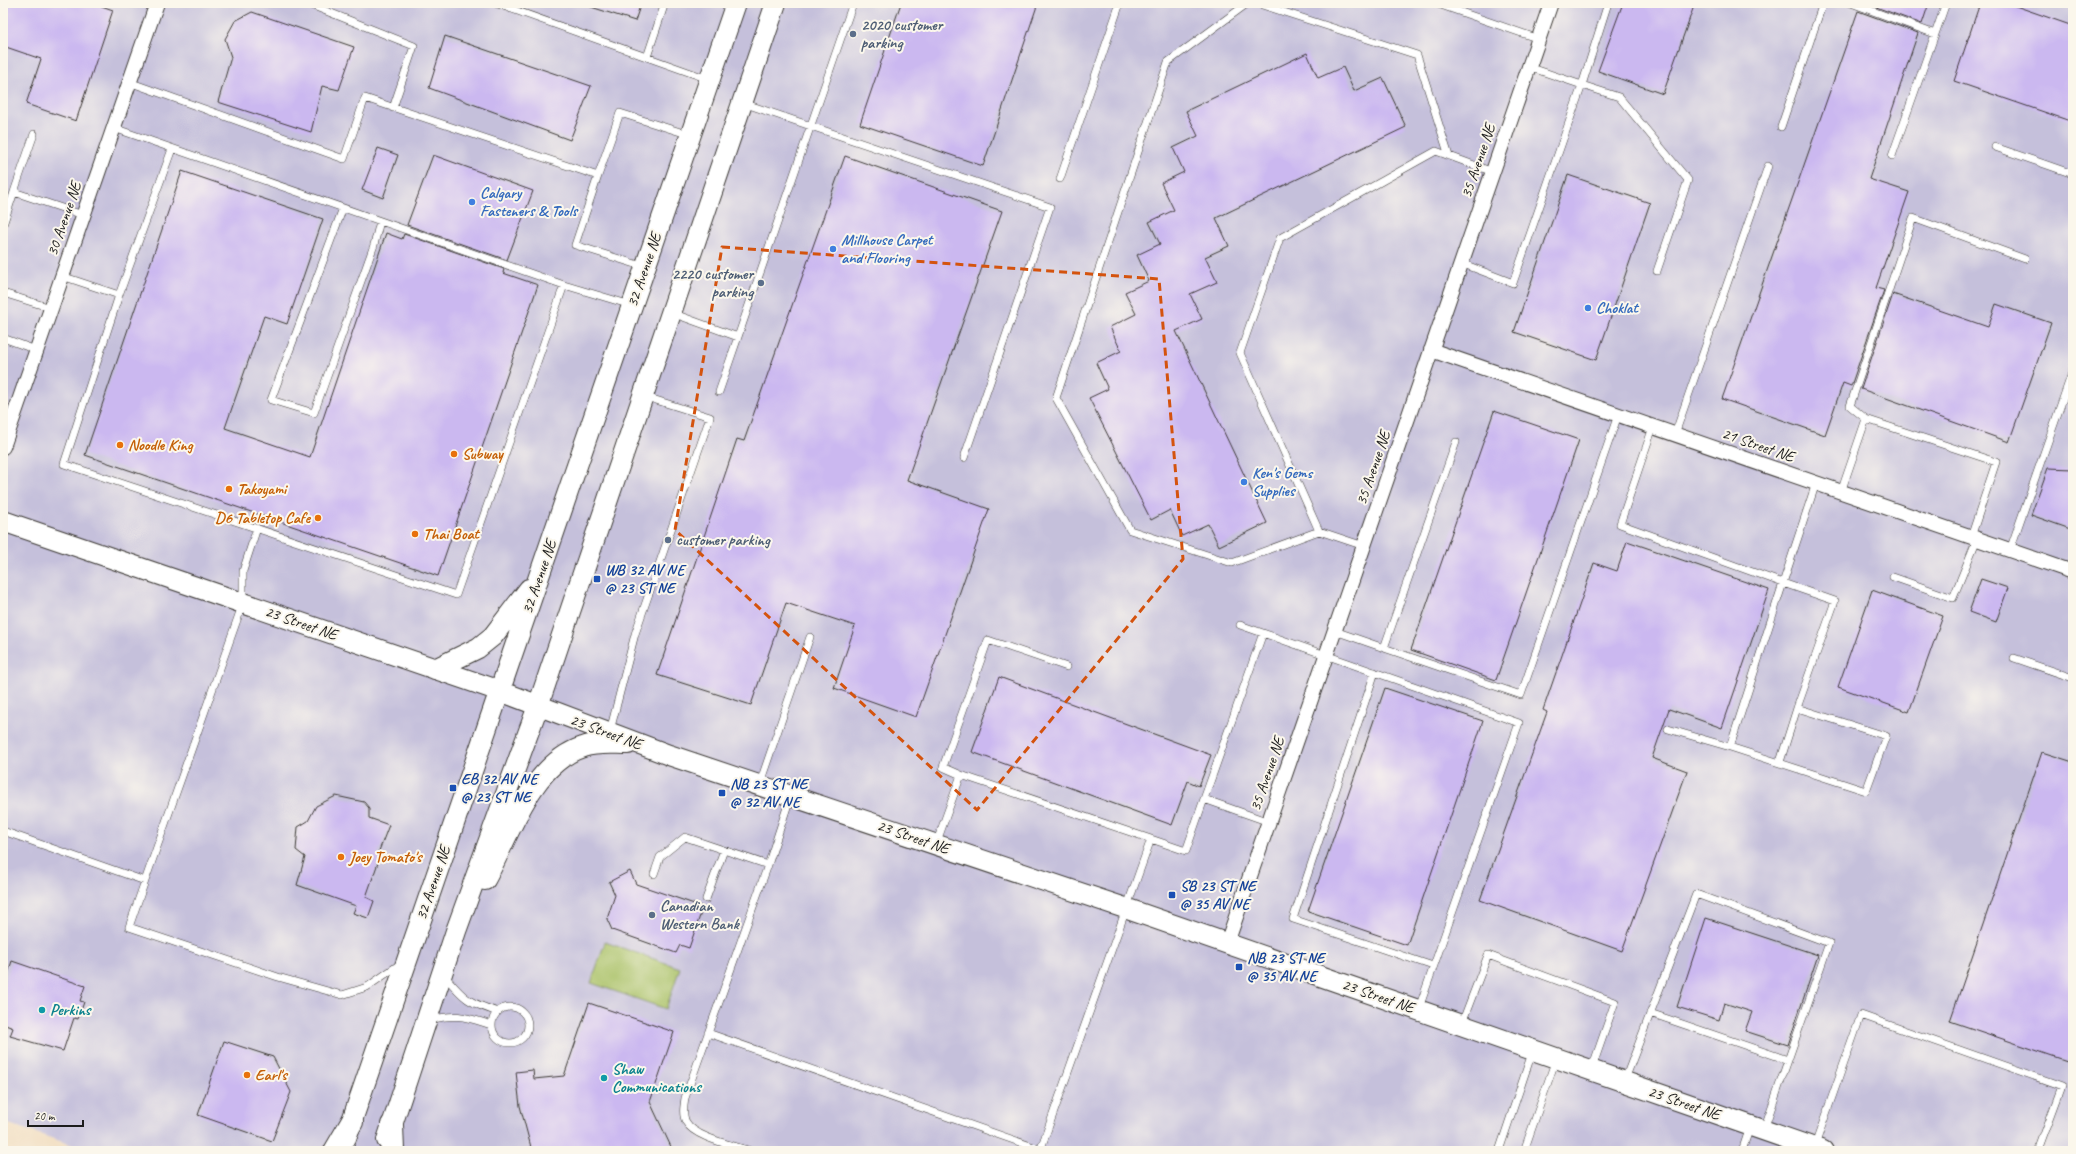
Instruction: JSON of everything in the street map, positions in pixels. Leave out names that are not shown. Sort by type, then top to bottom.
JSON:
[{"type":"main road","name":"32 Avenue NE","points":[[342,1151],[736,3]]},
{"type":"main road","points":[[383,1151],[456,931],[538,706],[776,3]]},
{"type":"main road","name":"23 Street NE","points":[[3,521],[435,669],[609,733],[790,796],[1126,908],[1819,1150]]},
{"type":"main road","points":[[435,669],[478,648],[493,636],[540,575]]},
{"type":"main road","points":[[456,931],[499,854],[520,808],[546,772],[565,755],[584,746],[638,743]]},
{"type":"main road","points":[[335,1151],[352,1122]]},
{"type":"main road","points":[[392,1125],[393,1151]]},
{"type":"street","name":"30 Avenue NE","points":[[3,447],[157,3]]},
{"type":"street","name":"35 Avenue NE","points":[[1227,943],[1551,3]]},
{"type":"street","name":"21 Street NE","points":[[1431,350],[2073,572]]},
{"type":"lane","points":[[306,3],[414,46],[393,108]]},
{"type":"lane","points":[[495,3],[710,80]]},
{"type":"lane","points":[[647,57],[665,3]]},
{"type":"lane","points":[[719,392],[853,3]]},
{"type":"lane","points":[[1060,179],[1120,3]]},
{"type":"lane","points":[[1248,3],[1168,62],[1056,398],[1130,530],[1232,563],[1319,531],[1364,546]]},
{"type":"lane","points":[[1256,3],[1417,55],[1449,156]]},
{"type":"lane","points":[[1435,3],[1539,39]]},
{"type":"lane","points":[[1461,263],[1513,283],[1582,85],[1608,3]]},
{"type":"lane","points":[[1781,127],[1823,3]]},
{"type":"lane","points":[[1852,3],[1935,34]]},
{"type":"lane","points":[[1892,156],[1946,3]]},
{"type":"lane","points":[[1529,67],[1619,97],[1688,180],[1657,271]]},
{"type":"lane","points":[[130,82],[344,159],[365,98],[598,176]]},
{"type":"lane","points":[[742,103],[1050,207],[964,458]]},
{"type":"lane","points":[[645,267],[575,245],[598,176],[620,114],[691,136]]},
{"type":"lane","points":[[114,128],[564,285],[632,305]]},
{"type":"lane","points":[[3,225],[34,134]]},
{"type":"lane","points":[[1994,147],[2073,174]]},
{"type":"lane","points":[[172,149],[119,295],[64,464],[456,594],[564,285]]},
{"type":"lane","points":[[1319,531],[1240,353],[1280,238],[1436,151],[1492,172]]},
{"type":"lane","points":[[1675,434],[1768,166]]},
{"type":"lane","points":[[14,192],[83,215]]},
{"type":"lane","points":[[343,208],[270,400],[314,413],[374,245],[380,221]]},
{"type":"lane","points":[[1893,577],[1953,598],[1974,538],[1996,462],[1866,419],[1850,406],[1913,218],[2025,259]]},
{"type":"lane","points":[[62,276],[119,295]]},
{"type":"lane","points":[[3,293],[51,308]]},
{"type":"lane","points":[[671,313],[738,337]]},
{"type":"lane","points":[[3,338],[36,350]]},
{"type":"lane","points":[[2010,550],[2073,370]]},
{"type":"lane","points":[[609,733],[635,634],[710,417],[643,396]]},
{"type":"lane","points":[[1334,631],[1521,695],[1618,415]]},
{"type":"lane","points":[[1840,492],[1866,419]]},
{"type":"lane","points":[[1653,426],[1620,524],[1835,601],[1797,708],[1780,762]]},
{"type":"lane","points":[[1384,648],[1456,442]]},
{"type":"lane","points":[[1730,747],[1816,483]]},
{"type":"lane","points":[[257,528],[243,571],[243,603],[128,927],[278,977],[342,995],[368,987],[407,959]]},
{"type":"lane","points":[[1240,625],[1519,723],[1418,1010]]},
{"type":"lane","points":[[1067,667],[988,640],[943,767],[961,775],[1186,851],[1263,633]]},
{"type":"lane","points":[[759,785],[810,637]]},
{"type":"lane","points":[[2014,658],[2073,678]]},
{"type":"lane","points":[[1375,672],[1293,918],[1433,966]]},
{"type":"lane","points":[[1668,729],[1780,762],[1866,791],[1886,736],[1797,708]]},
{"type":"lane","points":[[936,844],[961,775]]},
{"type":"lane","points":[[750,1151],[701,1135],[692,1130],[685,1121],[685,1098],[768,865],[790,796]]},
{"type":"lane","points":[[1204,799],[1269,822]]},
{"type":"lane","points":[[3,831],[145,881]]},
{"type":"lane","points":[[654,874],[660,857],[685,837],[768,865]]},
{"type":"lane","points":[[708,1033],[1042,1150],[1151,839]]},
{"type":"lane","points":[[706,899],[724,850]]},
{"type":"lane","points":[[1624,1082],[1696,894],[1830,943],[1788,1060],[1757,1128],[1742,1151]]},
{"type":"lane","points":[[1461,1025],[1488,955],[1615,1002],[1592,1070]]},
{"type":"lane","points":[[442,973],[462,996],[471,1003],[498,1012]]},
{"type":"lane","points":[[509,1007],[521,1010],[527,1018],[527,1031],[520,1040],[509,1043],[497,1038],[492,1025],[498,1012],[509,1007]]},
{"type":"lane","points":[[1650,1013],[1788,1060]]},
{"type":"lane","points":[[425,1021],[450,1015],[463,1016],[492,1025]]},
{"type":"lane","points":[[1819,1150],[1861,1015],[2062,1086],[2038,1151]]},
{"type":"lane","points":[[1499,1151],[1533,1050]]},
{"type":"lane","points":[[1524,1151],[1556,1058]]},
{"type":"highlighted area","points":[[722,247],[1159,279],[1183,559],[977,810],[675,530]]},
{"type":"shaded area","points":[[3,3],[2073,3],[2073,1151],[90,1151],[3,1122]]},
{"type":"green space","points":[[605,942],[680,968],[666,1009],[591,983]]},
{"type":"building","points":[[3,3],[93,3],[113,10],[76,121],[26,104],[41,59],[3,46]]},
{"type":"building","points":[[589,3],[641,3],[635,21],[588,6]]},
{"type":"building","points":[[901,3],[1038,3],[983,166],[860,124]]},
{"type":"building","points":[[1623,3],[1695,3],[1663,94],[1598,71]]},
{"type":"building","points":[[1865,3],[1929,3],[1922,24]]},
{"type":"building","points":[[1980,3],[2007,3],[2073,26],[2073,122],[1954,81]]},
{"type":"building","points":[[1858,11],[1918,33],[1869,179],[1909,192],[1876,288],[1884,290],[1851,386],[1843,383],[1825,435],[1722,399]]},
{"type":"building","points":[[252,12],[354,47],[339,90],[322,86],[311,132],[218,102],[231,57],[225,39],[235,21]]},
{"type":"building","points":[[445,36],[591,86],[570,140],[429,88]]},
{"type":"building","points":[[1307,53],[1318,78],[1343,67],[1354,91],[1383,78],[1406,127],[1216,218],[1229,246],[1205,257],[1217,282],[1190,294],[1202,319],[1176,331],[1267,523],[1219,546],[1208,524],[1182,536],[1170,510],[1151,520],[1089,398],[1108,389],[1096,363],[1121,351],[1110,327],[1136,314],[1125,292],[1149,281],[1137,255],[1160,244],[1149,222],[1174,210],[1161,183],[1184,172],[1173,148],[1198,136],[1186,111]]},
{"type":"building","points":[[378,148],[398,155],[383,198],[362,190]]},
{"type":"building","name":"Calgary Fasteners & Tools","points":[[433,155],[533,191],[507,260],[407,225]]},
{"type":"building","points":[[845,156],[1002,211],[907,480],[989,509],[916,717],[834,688],[855,626],[786,603],[751,705],[657,675],[737,439],[744,441]]},
{"type":"building","points":[[182,171],[323,219],[287,324],[264,316],[225,428],[310,457],[386,233],[402,239],[404,234],[504,269],[503,273],[538,285],[438,576],[85,455]]},
{"type":"building","points":[[1568,175],[1650,203],[1596,360],[1514,332]]},
{"type":"building","points":[[1893,294],[1988,327],[1996,304],[2051,323],[2009,442],[1861,389]]},
{"type":"building","points":[[1494,411],[1579,440],[1496,680],[1411,650]]},
{"type":"building","points":[[2048,468],[2073,469],[2073,530],[2031,515]]},
{"type":"building","points":[[1627,541],[1769,590],[1722,728],[1669,709],[1652,758],[1687,771],[1622,951],[1480,900],[1547,712],[1543,710],[1594,563],[1617,571]]},
{"type":"building","points":[[1981,579],[2008,588],[1996,622],[1969,612]]},
{"type":"building","points":[[1872,590],[1943,616],[1909,712],[1838,687]]},
{"type":"building","points":[[999,677],[1211,755],[1199,786],[1188,781],[1172,825],[972,752]]},
{"type":"building","points":[[1385,688],[1483,721],[1407,945],[1308,911]]},
{"type":"building","points":[[2042,752],[2073,762],[2073,1063],[1950,1021]]},
{"type":"building","name":"Joey Tomato's","points":[[336,796],[364,802],[369,808],[369,818],[389,825],[377,856],[380,857],[366,897],[374,901],[368,918],[353,913],[356,906],[297,885],[305,857],[296,850],[298,827],[308,821],[316,806]]},
{"type":"building","points":[[630,871],[636,884],[703,907],[689,948],[680,945],[676,953],[612,930],[607,919],[615,895],[609,882]]},
{"type":"building","points":[[1706,918],[1818,955],[1788,1045],[1745,1031],[1752,1012],[1724,1003],[1719,1020],[1677,1007]]},
{"type":"building","name":"Perkins","points":[[12,961],[85,986],[80,1001],[84,1002],[78,1019],[74,1018],[63,1051],[10,1036],[13,1028],[3,1024],[3,988]]},
{"type":"building","name":"Shaw Communications","points":[[589,1003],[674,1032],[650,1102],[673,1151],[532,1151],[520,1106],[516,1072],[533,1070],[534,1079],[564,1076]]},
{"type":"building","name":"Earl's","points":[[224,1041],[273,1057],[291,1092],[272,1141],[198,1115]]},
{"type":"place","name":"2020 customer parking","points":[[853,34]]},
{"type":"place","name":"Calgary Fasteners & Tools","points":[[472,202]]},
{"type":"place","name":"Millhouse Carpet and Flooring","points":[[833,249]]},
{"type":"place","name":"2220 customer parking","points":[[761,283]]},
{"type":"place","name":"Choklat","points":[[1588,308]]},
{"type":"place","name":"Noodle King","points":[[120,445]]},
{"type":"place","name":"Subway","points":[[454,454]]},
{"type":"place","name":"Ken's Gems Supplies","points":[[1244,482]]},
{"type":"place","name":"Takoyami","points":[[229,489]]},
{"type":"place","name":"D6 Tabletop Cafe","points":[[318,518]]},
{"type":"place","name":"Thai Boat","points":[[415,534]]},
{"type":"place","name":"customer parking","points":[[668,540]]},
{"type":"place","name":"WB 32 AV NE @ 23 ST NE","points":[[597,579]]},
{"type":"place","name":"EB 32 AV NE @ 23 ST NE","points":[[453,788]]},
{"type":"place","name":"NB 23 ST NE @ 32 AV NE","points":[[722,793]]},
{"type":"place","name":"Joey Tomato's","points":[[341,857]]},
{"type":"place","name":"SB 23 ST NE @ 35 AV NE","points":[[1172,895]]},
{"type":"place","name":"Canadian Western Bank","points":[[652,915]]},
{"type":"place","name":"NB 23 ST NE @ 35 AV NE","points":[[1239,967]]},
{"type":"place","name":"Perkins","points":[[42,1010]]},
{"type":"place","name":"Earl's","points":[[247,1075]]},
{"type":"place","name":"Shaw Communications","points":[[604,1078]]}]
